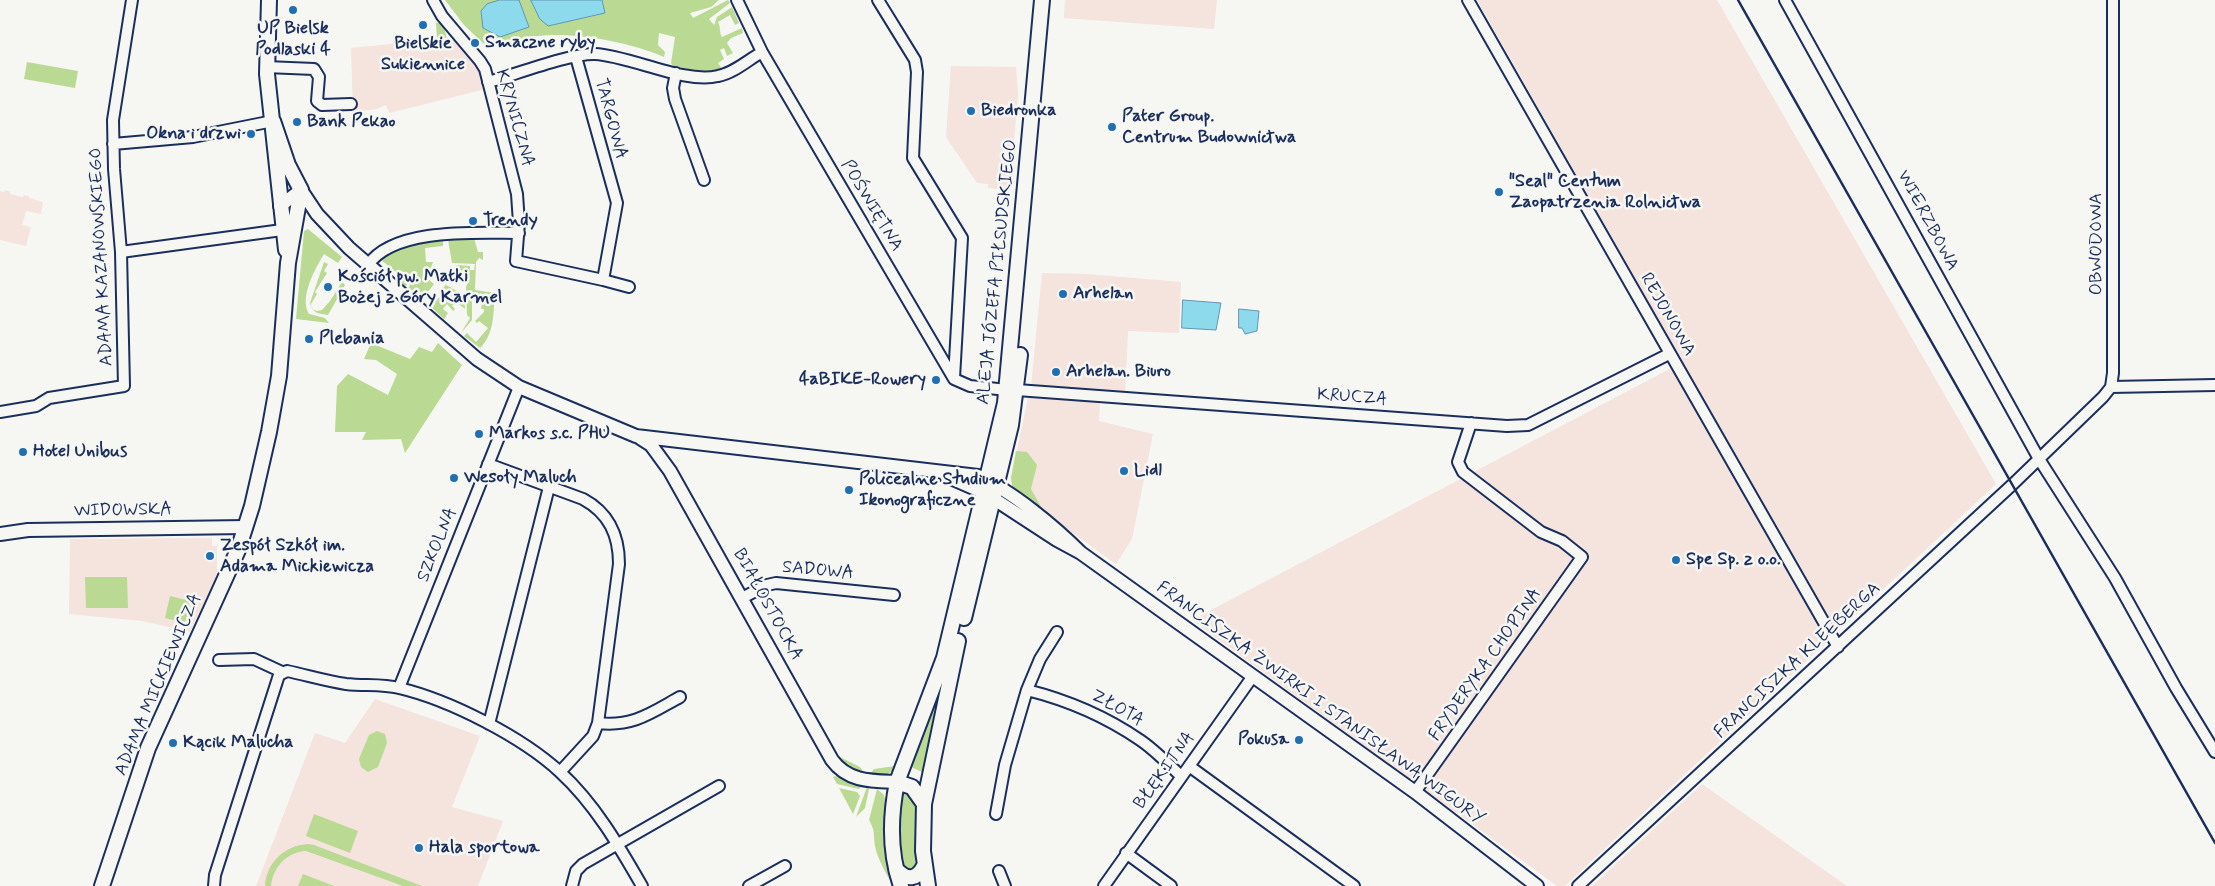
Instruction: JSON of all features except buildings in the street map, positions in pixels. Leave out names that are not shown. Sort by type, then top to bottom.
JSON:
[{"type":"main road","name":"ADAMA MICKIEWICZA","points":[[269,0],[266,66],[273,121],[282,230],[288,263]]},
{"type":"main road","name":"ALEJA JÓZEFA PIŁSUDSKIEGO","points":[[1012,390],[1042,0]]},
{"type":"main road","name":"ALEJA JÓZEFA PIŁSUDSKIEGO","points":[[924,804],[952,663],[1012,390],[1050,0]]},
{"type":"main road","name":"ADAMA MICKIEWICZA","points":[[102,886],[148,748],[233,562],[246,528],[270,432],[279,376],[288,263],[301,190],[288,164],[273,121]]},
{"type":"main road","name":"ALEJA JÓZEFA PIŁSUDSKIEGO","points":[[893,802],[897,782],[944,658],[991,490]]},
{"type":"main road","points":[[897,782],[912,787],[924,804],[922,836],[924,866],[928,886]]},
{"type":"main road","points":[[893,802],[892,837],[896,869],[901,886]]},
{"type":"main road","points":[[896,869],[904,877],[913,878],[921,872],[924,866]]},
{"type":"street","name":"ADAMA KAZANOWSKIEGO","points":[[0,412],[36,406],[49,398],[124,386],[121,252],[113,144],[116,93],[132,0]]},
{"type":"street","name":"KRYNICZNA","points":[[433,0],[442,16],[480,61],[488,82],[514,177],[519,233],[516,261],[603,280]]},
{"type":"street","name":"POŚWIĘTNA","points":[[737,0],[762,52],[954,379]]},
{"type":"street","points":[[878,0],[915,60],[917,72],[913,158],[962,238],[954,379],[970,386],[1012,390]]},
{"type":"street","name":"REJONOWA","points":[[1468,0],[1838,647]]},
{"type":"street","name":"WIERZBOWA","points":[[1785,0],[2039,459],[2115,578],[2176,688],[2215,752]]},
{"type":"street","name":"OBWODOWA","points":[[2110,387],[2113,372],[2113,0]]},
{"type":"street","points":[[488,82],[587,54],[605,55],[676,73],[710,77],[718,76],[762,52]]},
{"type":"street","name":"TARGOWA","points":[[576,57],[617,203],[603,280]]},
{"type":"street","points":[[266,66],[314,69],[319,78],[317,101],[322,105],[351,104]]},
{"type":"street","points":[[676,73],[673,88],[675,99],[704,180]]},
{"type":"street","points":[[113,144],[193,137],[273,121]]},
{"type":"street","points":[[280,206],[301,190]]},
{"type":"street","name":"FRANCISZKA ŻWIRKI I STANISŁAWA WIGURY","points":[[301,190],[318,214],[349,248],[477,359],[519,386],[636,436],[972,475],[1415,792],[1538,886]]},
{"type":"street","points":[[295,218],[307,212],[318,214]]},
{"type":"street","points":[[121,252],[282,230]]},
{"type":"street","points":[[368,265],[381,251],[408,240],[468,234],[519,233]]},
{"type":"street","points":[[603,280],[629,287]]},
{"type":"street","name":"KRUCZA","points":[[1012,390],[1507,426],[1528,425],[1669,354]]},
{"type":"street","points":[[2039,459],[2103,397],[2110,387],[2215,385]]},
{"type":"street","name":"SZKOLNA","points":[[399,688],[519,386]]},
{"type":"street","name":"FRYDERYKA CHOPINA","points":[[1415,792],[1582,557],[1562,541],[1541,532],[1463,472],[1458,462],[1471,423]]},
{"type":"street","name":"BIAŁOSTOCKA","points":[[636,436],[651,445],[660,454],[839,770],[849,776],[872,781],[897,782]]},
{"type":"street","name":"FRANCISZKA KLEEBERGA","points":[[1578,886],[2039,459]]},
{"type":"street","points":[[488,464],[583,499],[596,506],[607,518],[619,548],[619,564],[598,723],[594,736],[560,772]]},
{"type":"street","points":[[489,724],[550,487]]},
{"type":"street","name":"WIDOWSKA","points":[[0,534],[28,530],[246,528]]},
{"type":"street","name":"SADOWA","points":[[742,598],[767,585],[776,583],[894,595]]},
{"type":"street","points":[[996,814],[1005,765],[1027,690],[1040,659],[1057,632]]},
{"type":"street","points":[[220,660],[254,659],[280,674]]},
{"type":"street","points":[[214,886],[215,875],[280,674],[287,671],[345,684],[399,688],[463,711],[489,724],[522,744],[560,772],[593,809],[618,844],[642,886]]},
{"type":"street","name":"BŁĘKITNA","points":[[1104,886],[1253,676]]},
{"type":"street","name":"ZŁOTA","points":[[1027,690],[1062,699],[1100,717],[1141,740],[1181,776]]},
{"type":"street","points":[[598,723],[625,724],[636,721],[680,697]]},
{"type":"street","points":[[1189,766],[1354,886]]},
{"type":"street","name":"BIAŁOSTOCKA","points":[[872,781],[886,792],[893,802]]},
{"type":"street","points":[[572,886],[576,871],[583,864],[719,786]]},
{"type":"street","points":[[1126,854],[1171,886]]},
{"type":"street","points":[[749,886],[785,866]]},
{"type":"street","points":[[999,871],[1005,886]]},
{"type":"shaded area","points":[[1065,0],[1217,0],[1214,29],[1064,18]]},
{"type":"shaded area","points":[[1477,0],[1717,0],[1996,484],[1565,886],[1557,886],[1192,620],[1683,362]]},
{"type":"shaded area","points":[[460,37],[480,61],[490,88],[389,113],[386,105],[377,109],[353,112],[351,48]]},
{"type":"shaded area","points":[[951,66],[1016,67],[1018,94],[1010,190],[988,188],[988,184],[977,183],[946,137]]},
{"type":"shaded area","points":[[5,190],[10,192],[10,194],[23,197],[24,195],[29,196],[29,198],[43,202],[41,214],[26,211],[22,225],[31,227],[26,246],[0,240],[0,191],[4,192]]},
{"type":"shaded area","points":[[1042,273],[1087,274],[1181,282],[1179,333],[1128,331],[1125,394],[1031,387]]},
{"type":"shaded area","points":[[1028,398],[1100,402],[1099,421],[1153,434],[1132,539],[1116,564],[1013,490],[1011,478]]},
{"type":"shaded area","points":[[212,538],[212,546],[217,546],[217,574],[190,632],[142,621],[69,614],[70,539]]},
{"type":"shaded area","points":[[375,699],[480,736],[452,807],[503,821],[478,886],[256,886],[315,733],[345,743]]},
{"type":"shaded area","points":[[1702,784],[1847,886],[1592,886]]},
{"type":"green space","points":[[445,0],[719,0],[711,7],[690,13],[693,18],[728,0],[730,3],[709,19],[714,25],[717,17],[732,7],[739,23],[735,25],[730,15],[718,22],[721,35],[722,37],[742,28],[743,33],[731,38],[727,43],[733,53],[727,56],[724,48],[720,50],[724,59],[718,63],[722,69],[705,72],[673,66],[671,63],[675,37],[659,33],[658,45],[665,52],[664,57],[635,47],[602,39],[568,35],[532,37],[489,49],[464,25]]},
{"type":"green space","points":[[442,22],[447,38],[437,39],[436,23]]},
{"type":"green space","points":[[27,62],[78,71],[75,88],[24,79]]},
{"type":"green space","points":[[308,229],[342,257],[338,263],[324,254],[309,283],[307,292],[306,307],[309,314],[325,318],[329,323],[296,319],[304,231]]},
{"type":"green space","points":[[474,238],[478,252],[483,252],[483,260],[479,258],[476,262],[475,290],[495,293],[491,330],[480,348],[464,336],[467,333],[476,342],[488,328],[479,321],[477,323],[475,321],[484,312],[484,309],[481,309],[486,297],[472,293],[472,320],[461,333],[470,318],[467,315],[466,287],[468,282],[466,280],[468,275],[464,272],[459,277],[460,270],[454,269],[456,265],[470,266],[470,270],[474,270],[475,264],[452,263],[448,240]]},
{"type":"green space","points":[[443,240],[443,246],[425,248],[426,262],[433,262],[427,278],[434,284],[421,301],[418,298],[421,294],[419,293],[416,296],[408,289],[410,285],[408,283],[405,287],[398,280],[399,275],[379,258],[404,246]]},
{"type":"green space","points":[[324,262],[328,264],[324,271],[327,273],[315,292],[317,294],[311,304],[312,307],[310,303]]},
{"type":"green space","points":[[342,282],[345,285],[328,315],[316,312],[313,309],[317,311],[322,310]]},
{"type":"green space","points":[[446,285],[464,295],[465,309],[456,302],[452,306],[455,309],[453,311],[447,304],[443,309],[448,313],[444,319],[427,303],[435,302],[443,293],[442,290],[449,293],[450,291],[442,289]]},
{"type":"green space","points":[[371,343],[410,359],[419,347],[432,352],[438,343],[462,365],[405,453],[401,439],[362,440],[366,432],[335,432],[337,386],[348,374],[388,395],[397,374],[376,360],[364,359]]},
{"type":"green space","points":[[1016,451],[1027,452],[1037,465],[1031,489],[1044,512],[1013,490],[1011,478]]},
{"type":"green space","points":[[85,577],[127,577],[128,608],[86,608]]},
{"type":"green space","points":[[170,596],[190,601],[185,623],[165,618]]},
{"type":"green space","points":[[941,684],[922,772],[909,766]]},
{"type":"green space","points":[[377,731],[385,734],[387,743],[378,767],[368,772],[361,767],[359,759],[369,735]]},
{"type":"green space","points":[[836,755],[860,767],[864,773],[848,767]]},
{"type":"green space","points":[[898,767],[886,775],[870,774],[874,769]]},
{"type":"green space","points":[[836,776],[861,787],[859,789],[837,784],[833,777]]},
{"type":"green space","points":[[867,787],[869,789],[865,808],[856,817]]},
{"type":"green space","points":[[839,788],[857,792],[860,796],[853,814]]},
{"type":"green space","points":[[877,789],[883,794],[887,802],[897,886],[893,886],[880,861],[869,820]]},
{"type":"green space","points":[[906,789],[916,803],[915,842],[918,863],[909,872],[902,868],[897,830],[901,791]]},
{"type":"green space","points":[[314,814],[358,831],[350,853],[306,836]]},
{"type":"green space","points":[[308,844],[422,886],[403,886],[306,851],[293,854],[282,862],[272,879],[271,886],[265,886],[269,870],[278,857],[292,848]]},
{"type":"green space","points":[[303,874],[334,886],[298,886]]},
{"type":"water","points":[[500,0],[519,0],[529,27],[500,37],[483,28],[481,11],[487,4]]},
{"type":"water","points":[[531,0],[602,0],[605,13],[548,26],[540,19]]},
{"type":"water","points":[[1183,300],[1221,303],[1216,330],[1182,328]]},
{"type":"water","points":[[1239,309],[1259,311],[1257,331],[1245,334],[1242,328],[1239,328]]},
{"type":"railway","points":[[1738,0],[2215,843]]},
{"type":"place","name":"UP Bielsk Podlaski 4","points":[[293,10]]},
{"type":"place","name":"Bielskie Sukiennice","points":[[423,25]]},
{"type":"place","name":"Smaczne ryby","points":[[475,43]]},
{"type":"place","name":"Biedronka","points":[[971,111]]},
{"type":"place","name":"Bank Pekao","points":[[297,122]]},
{"type":"place","name":"Pater Group. Centrum Budownictwa","points":[[1112,127]]},
{"type":"place","name":"Okna i drzwi","points":[[251,134]]},
{"type":"place","name":"\"Seal\" Centum Zaopatrzenia Rolnictwa","points":[[1499,192]]},
{"type":"place","name":"Trendy","points":[[473,221]]},
{"type":"place","name":"Kościół pw. Matki Bożej z Góry Karmel","points":[[328,287]]},
{"type":"place","name":"Arhelan","points":[[1063,294]]},
{"type":"place","name":"Plebania","points":[[309,339]]},
{"type":"place","name":"Arhelan. Biuro","points":[[1056,372]]},
{"type":"place","name":"4aBIKE-Rowery","points":[[936,380]]},
{"type":"place","name":"Markos s.c. PHU","points":[[479,434]]},
{"type":"place","name":"Hotel Unibus","points":[[23,452]]},
{"type":"place","name":"Lidl","points":[[1124,471]]},
{"type":"place","name":"Wesoły Maluch","points":[[454,478]]},
{"type":"place","name":"Policealne Studium Ikonograficzne","points":[[849,490]]},
{"type":"place","name":"Zespół Szkół im. Adama Mickiewicza","points":[[210,556]]},
{"type":"place","name":"Spe Sp. z o.o.","points":[[1676,560]]},
{"type":"place","name":"Pokusa","points":[[1299,740]]},
{"type":"place","name":"Kącik Malucha","points":[[173,743]]},
{"type":"place","name":"Hala sportowa","points":[[419,848]]}]
